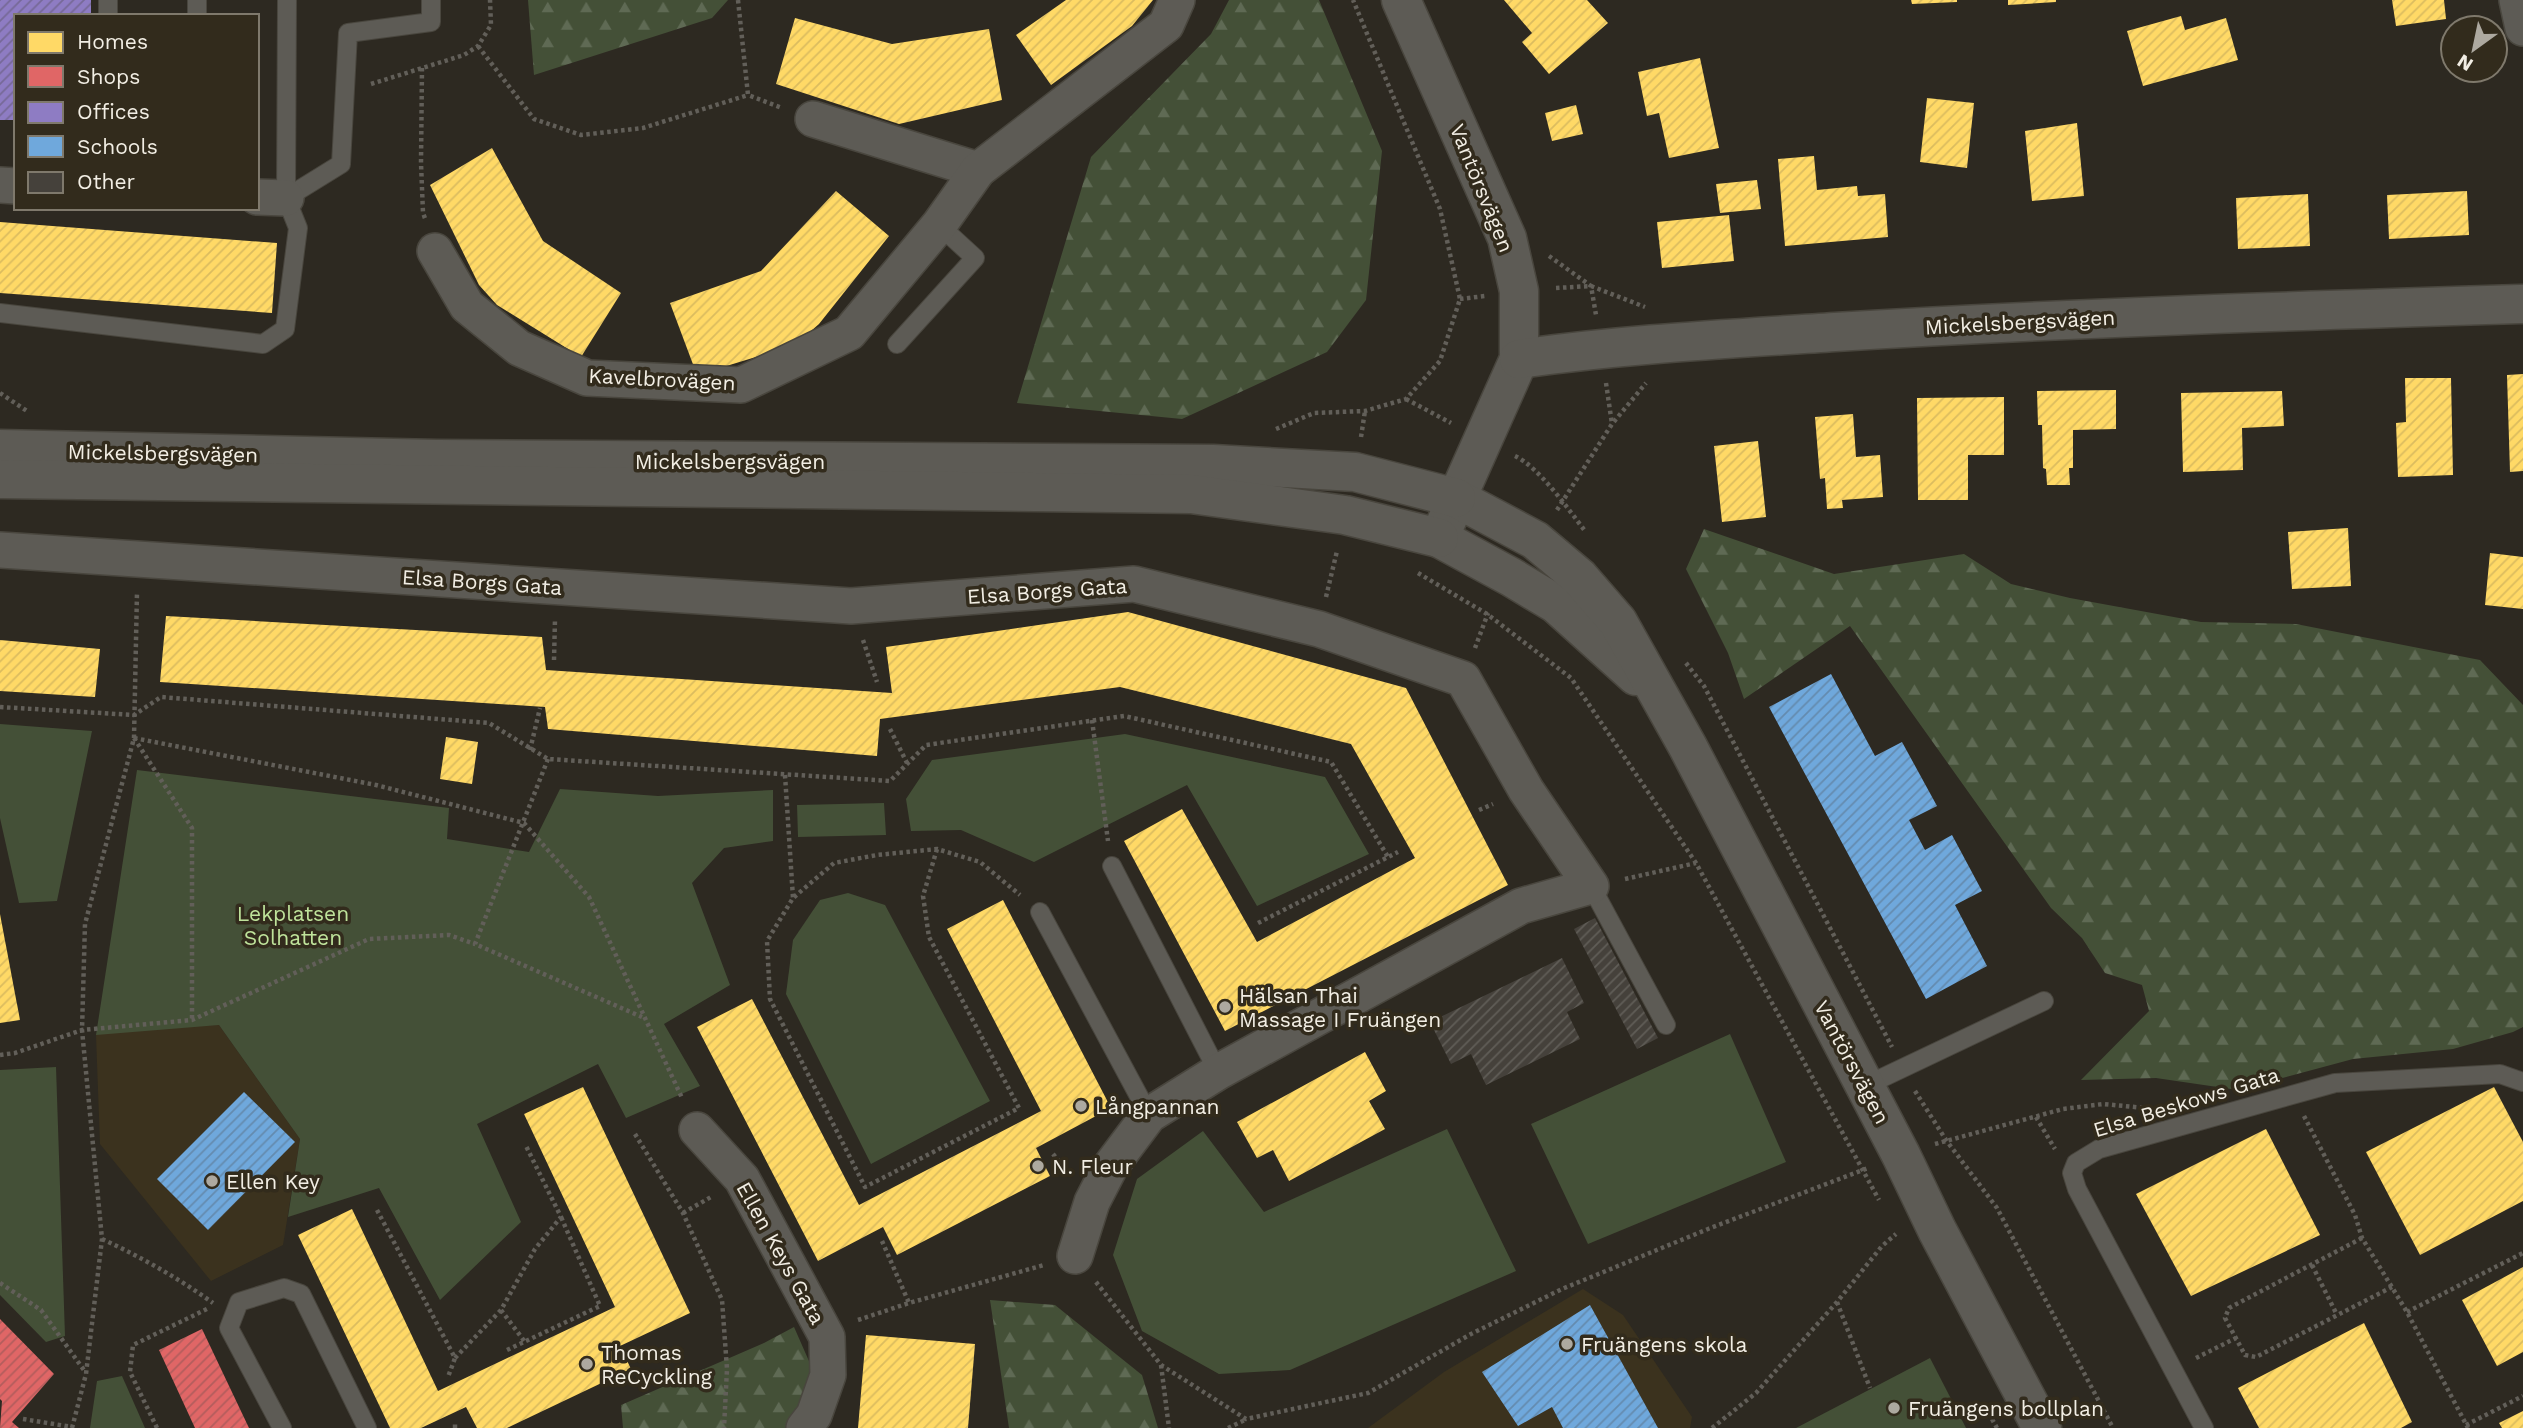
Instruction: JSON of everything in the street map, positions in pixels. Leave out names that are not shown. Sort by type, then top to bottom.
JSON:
[{"type":"street","name":"Kavelbrovägen","points":[[435,251],[467,306],[519,348],[587,379],[741,385],[849,333],[939,225],[978,170],[1166,26],[1177,0]]},
{"type":"street","name":"Vantörsvägen","points":[[1401,0],[1507,238],[1519,292],[1519,359],[1439,538],[1556,604],[1660,698]]},
{"type":"street","points":[[2517,0],[2523,28]]},
{"type":"street","points":[[813,119],[978,170]]},
{"type":"street","name":"Mickelsbergsvägen","points":[[1519,359],[1601,347],[1923,327],[2166,315],[2523,304]]},
{"type":"street","name":"Mickelsbergsvägen","points":[[0,449],[451,459],[1213,464],[1355,472],[1456,498]]},
{"type":"street","name":"Mickelsbergsvägen","points":[[0,479],[1191,495],[1345,515],[1439,538]]},
{"type":"street","name":"Vantörsvägen","points":[[1456,498],[1535,540],[1579,577],[1618,622],[1688,747],[2042,1428]]},
{"type":"street","name":"Elsa Borgs Gata","points":[[0,551],[851,606],[1134,584],[1319,629],[1463,679],[1527,790],[1591,886]]},
{"type":"street","points":[[1075,1256],[1093,1202],[1110,1167],[1149,1115],[1218,1072],[1521,905],[1591,886]]},
{"type":"street","name":"Ellen Keys Gata","points":[[698,1130],[742,1179],[827,1337],[828,1375],[814,1415],[804,1428]]},
{"type":"lane","points":[[0,313],[263,344],[285,329],[298,228],[272,198],[287,0]]},
{"type":"lane","points":[[272,198],[341,164],[348,33],[431,22],[431,0]]},
{"type":"lane","points":[[897,344],[975,258],[939,225]]},
{"type":"lane","points":[[1112,866],[1218,1072]]},
{"type":"lane","points":[[1591,886],[1666,1025]]},
{"type":"lane","points":[[1040,912],[1149,1115]]},
{"type":"lane","points":[[1865,1086],[2044,1001]]},
{"type":"lane","name":"Elsa Beskows Gata","points":[[2204,1428],[2077,1189],[2072,1173],[2076,1163],[2099,1149],[2335,1083],[2500,1074],[2523,1082]]},
{"type":"lane","points":[[282,1428],[229,1328],[239,1303],[284,1288],[301,1294],[367,1428]]},
{"type":"path","points":[[345,92],[464,55],[478,46],[491,25],[490,0]]},
{"type":"path","points":[[738,0],[748,95]]},
{"type":"path","points":[[1353,0],[1440,209],[1460,299],[1440,361],[1406,399],[1365,411],[1360,443]]},
{"type":"path","points":[[478,46],[534,119],[581,135],[643,128],[748,95],[813,119]]},
{"type":"path","points":[[422,68],[423,212],[435,251]]},
{"type":"path","points":[[1605,378],[1612,424]]},
{"type":"path","points":[[1563,502],[1612,424],[1649,380]]},
{"type":"path","points":[[1406,399],[1445,420]]},
{"type":"path","points":[[1524,460],[1588,534]]},
{"type":"path","points":[[1319,629],[1339,542]]},
{"type":"path","points":[[23,1419],[72,1428],[86,1374],[102,1238],[82,1030],[85,924],[134,738],[138,560]]},
{"type":"path","points":[[1416,572],[1488,614],[1571,678],[1696,863],[1879,1202]]},
{"type":"path","points":[[851,606],[877,682]]},
{"type":"path","points":[[1679,654],[1704,686],[1902,1068],[1946,1140],[1997,1208],[2113,1428]]},
{"type":"path","points":[[0,707],[134,715],[160,697],[489,723],[548,759],[890,780],[926,745],[1124,716],[1331,762],[1388,858]]},
{"type":"path","points":[[530,750],[540,708]]},
{"type":"path","points":[[1092,720],[1112,866]]},
{"type":"path","points":[[890,729],[908,763]]},
{"type":"path","points":[[134,738],[376,785],[524,822],[589,897],[643,1018],[698,1130]]},
{"type":"path","points":[[134,738],[191,828],[192,1020]]},
{"type":"path","points":[[475,944],[548,759]]},
{"type":"path","points":[[785,775],[793,898]]},
{"type":"path","points":[[937,849],[923,896],[929,937],[1019,1108],[865,1187],[770,999],[767,940],[793,898],[834,863],[877,855],[937,849],[980,862],[1040,912]]},
{"type":"path","points":[[1258,923],[1398,852]]},
{"type":"path","points":[[1591,886],[1696,863]]},
{"type":"path","points":[[0,1055],[15,1053],[82,1030],[192,1020],[369,939],[449,935],[643,1018]]},
{"type":"path","points":[[2292,1094],[2355,1215],[2362,1238],[2407,1312],[2467,1426],[2523,1396]]},
{"type":"path","points":[[1228,1428],[1246,1419],[1368,1393],[1471,1334],[1562,1289],[1708,1229],[1946,1140],[2063,1109],[2103,1104],[2133,1106],[2175,1114],[2181,1125]]},
{"type":"path","points":[[2036,1116],[2057,1151],[2076,1163]]},
{"type":"path","points":[[635,1134],[683,1213],[722,1300],[727,1369],[724,1428]]},
{"type":"path","points":[[507,1350],[600,1306],[526,1146]]},
{"type":"path","points":[[377,1210],[455,1358]]},
{"type":"path","points":[[448,1377],[455,1358],[501,1310],[535,1249],[561,1217]]},
{"type":"path","points":[[1890,1223],[1902,1246]]},
{"type":"path","points":[[1712,1428],[1756,1393],[1837,1303],[1882,1246],[1896,1234]]},
{"type":"path","points":[[102,1238],[187,1284]]},
{"type":"path","points":[[2362,1238],[2229,1308],[2225,1318],[2245,1355],[2256,1357],[2392,1287]]},
{"type":"path","points":[[881,1241],[909,1303]]},
{"type":"path","points":[[2407,1312],[2523,1253]]},
{"type":"path","points":[[827,1337],[852,1322],[909,1303],[1075,1256],[1161,1365],[1246,1419]]},
{"type":"path","points":[[2312,1265],[2337,1315]]},
{"type":"path","points":[[0,1283],[41,1310],[86,1374]]},
{"type":"path","points":[[1837,1303],[1870,1388]]},
{"type":"path","points":[[157,1428],[130,1372],[133,1345],[215,1305]]},
{"type":"path","points":[[501,1310],[525,1342]]},
{"type":"path","points":[[2173,1370],[2236,1338]]},
{"type":"path","points":[[1161,1365],[1169,1428]]},
{"type":"path","points":[[1990,1416],[1997,1428]]},
{"type":"path","points":[[455,1421],[455,1428]]},
{"type":"shaded area","name":"Ellen Key","points":[[219,1025],[300,1139],[283,1245],[211,1281],[100,1144],[96,1035],[115,1028]]},
{"type":"shaded area","name":"Fruängens skola","points":[[1583,1289],[1623,1315],[1692,1417],[1690,1428],[1368,1428],[1444,1372]]},
{"type":"green space","points":[[528,0],[728,0],[712,18],[534,75]]},
{"type":"green space","points":[[1229,0],[1319,0],[1382,151],[1366,300],[1327,352],[1182,419],[1017,403],[1091,157],[1211,34]]},
{"type":"green space","points":[[1704,529],[1834,574],[1964,554],[2011,584],[2070,598],[2201,622],[2296,624],[2480,660],[2523,705],[2523,1027],[2453,1049],[2353,1059],[2238,1090],[2156,1078],[2081,1080],[2149,1011],[2142,985],[2105,973],[2082,938],[2051,908],[1850,626],[1744,699],[1728,653],[1686,569]]},
{"type":"green space","points":[[0,724],[92,731],[57,901],[19,903],[0,818]]},
{"type":"green space","points":[[1125,734],[1325,777],[1369,854],[1257,906],[1187,785],[1034,862],[961,830],[911,831],[906,799],[932,760]]},
{"type":"green space","name":"Lekplatsen Solhatten","points":[[137,770],[449,808],[447,839],[529,852],[560,789],[658,796],[773,790],[773,841],[724,848],[692,883],[730,985],[664,1024],[700,1086],[626,1118],[598,1064],[477,1124],[521,1222],[440,1300],[379,1188],[288,1217],[300,1139],[219,1025],[96,1035]]},
{"type":"green space","points":[[884,803],[886,835],[798,837],[797,805]]},
{"type":"green space","points":[[848,893],[885,905],[990,1101],[871,1164],[786,994],[793,940],[820,900]]},
{"type":"green space","points":[[1730,1034],[1786,1162],[1588,1244],[1531,1124]]},
{"type":"green space","points":[[56,1067],[65,1336],[46,1342],[0,1295],[0,1070]]},
{"type":"green space","points":[[1447,1129],[1516,1271],[1290,1370],[1219,1374],[1142,1331],[1113,1255],[1137,1179],[1203,1131],[1264,1212]]},
{"type":"green space","points":[[990,1300],[1055,1305],[1142,1375],[1158,1428],[1009,1428]]},
{"type":"green space","points":[[794,1327],[812,1368],[806,1396],[785,1428],[623,1428],[621,1405],[764,1343]]},
{"type":"green space","name":"Fruängens bollplan","points":[[1930,1358],[1966,1428],[1796,1428]]},
{"type":"green space","points":[[122,1376],[145,1428],[90,1428],[97,1381]]},
{"type":"building: Homes","points":[[1066,0],[1153,0],[1132,26],[1051,85],[1016,35]]},
{"type":"building: Homes","points":[[1504,0],[1587,0],[1608,23],[1549,74],[1522,42],[1532,33]]},
{"type":"building: Homes","points":[[1911,0],[1957,0],[1957,2],[1912,4]]},
{"type":"building: Homes","points":[[2008,0],[2056,0],[2056,2],[2008,5]]},
{"type":"building: Homes","points":[[2392,0],[2444,0],[2445,14],[2439,14],[2439,20],[2396,26]]},
{"type":"building: Homes","points":[[2181,16],[2185,30],[2226,18],[2238,60],[2143,86],[2127,31]]},
{"type":"building: Homes","points":[[795,18],[892,44],[989,29],[1002,100],[899,124],[776,84]]},
{"type":"building: Homes","points":[[1700,58],[1719,148],[1669,158],[1659,113],[1647,116],[1638,72]]},
{"type":"building: Homes","points":[[1927,98],[1974,103],[1967,168],[1920,162]]},
{"type":"building: Homes","points":[[1576,105],[1583,134],[1552,141],[1545,113]]},
{"type":"building: Homes","points":[[2077,123],[2084,196],[2032,201],[2025,131]]},
{"type":"building: Homes","points":[[492,148],[543,241],[621,293],[581,357],[497,305],[479,285],[430,185]]},
{"type":"building: Homes","points":[[1814,156],[1817,190],[1857,186],[1858,196],[1885,194],[1888,237],[1785,246],[1778,159]]},
{"type":"building: Homes","points":[[1757,180],[1761,209],[1720,213],[1716,184]]},
{"type":"building: Homes","points":[[836,191],[889,236],[819,324],[795,345],[697,375],[670,303],[761,271]]},
{"type":"building: Homes","points":[[2467,191],[2469,235],[2389,239],[2387,195]]},
{"type":"building: Homes","points":[[2308,194],[2310,246],[2238,249],[2236,198]]},
{"type":"building: Homes","points":[[1729,215],[1734,261],[1662,268],[1657,222]]},
{"type":"building: Homes","points":[[0,222],[277,243],[272,313],[0,293]]},
{"type":"building: Homes","points":[[2523,374],[2523,471],[2510,472],[2507,375]]},
{"type":"building: Homes","points":[[2405,378],[2451,378],[2453,475],[2398,477],[2396,423],[2406,422]]},
{"type":"building: Homes","points":[[2116,390],[2116,429],[2073,430],[2070,485],[2047,485],[2046,469],[2043,468],[2042,425],[2038,425],[2037,391]]},
{"type":"building: Homes","points":[[2282,391],[2284,426],[2242,428],[2243,470],[2183,472],[2181,393]]},
{"type":"building: Homes","points":[[2004,397],[2004,455],[1968,455],[1968,500],[1918,500],[1917,398]]},
{"type":"building: Homes","points":[[1853,414],[1856,457],[1880,455],[1883,497],[1842,500],[1843,508],[1827,509],[1825,478],[1820,479],[1815,417]]},
{"type":"building: Homes","points":[[1758,441],[1766,517],[1722,522],[1714,446]]},
{"type":"building: Homes","points":[[2348,528],[2351,586],[2292,589],[2288,532]]},
{"type":"building: Homes","points":[[2490,553],[2523,557],[2523,609],[2485,605]]},
{"type":"building: Homes","points":[[1128,612],[1406,688],[1508,885],[1225,1031],[1124,841],[1182,809],[1257,942],[1415,858],[1351,744],[1120,687],[880,719],[877,756],[548,729],[545,707],[160,682],[166,616],[542,637],[546,670],[892,693],[886,647]]},
{"type":"building: Homes","points":[[0,640],[100,649],[95,697],[0,691]]},
{"type":"building: Homes","points":[[446,737],[478,742],[472,784],[440,779]]},
{"type":"building: Homes","points":[[1003,900],[1111,1108],[1036,1148],[1050,1176],[897,1255],[883,1227],[818,1261],[697,1027],[752,999],[859,1205],[1041,1111],[947,929]]},
{"type":"building: Homes","points":[[0,914],[20,1020],[0,1023]]},
{"type":"building: Homes","points":[[1365,1052],[1386,1091],[1369,1101],[1385,1129],[1289,1181],[1273,1150],[1257,1158],[1237,1122]]},
{"type":"building: Homes","points":[[583,1087],[690,1313],[620,1346],[631,1369],[507,1428],[477,1428],[466,1407],[421,1428],[390,1428],[298,1235],[352,1209],[438,1391],[615,1307],[524,1114]]},
{"type":"building: Homes","points":[[2494,1087],[2523,1142],[2523,1201],[2420,1255],[2366,1152]]},
{"type":"building: Homes","points":[[2266,1129],[2320,1235],[2191,1296],[2136,1194]]},
{"type":"building: Homes","points":[[2523,1267],[2523,1352],[2497,1366],[2462,1300]]},
{"type":"building: Homes","points":[[2364,1323],[2412,1422],[2401,1428],[2259,1428],[2238,1388]]},
{"type":"building: Homes","points":[[866,1335],[975,1344],[968,1428],[858,1428]]},
{"type":"building: Homes","points":[[2523,1411],[2523,1428],[2502,1428],[2499,1423]]},
{"type":"building: Shops","points":[[0,1319],[54,1374],[12,1422],[19,1428],[0,1428]]},
{"type":"building: Shops","points":[[202,1329],[249,1428],[195,1428],[159,1350]]},
{"type":"building: Offices","points":[[0,0],[91,0],[91,14],[14,14],[14,120],[0,120]]},
{"type":"building: Schools","points":[[1831,674],[1875,756],[1902,742],[1937,806],[1909,820],[1925,850],[1952,835],[1982,891],[1955,905],[1987,966],[1926,999],[1769,707]]},
{"type":"building: Schools","points":[[244,1092],[295,1142],[208,1230],[157,1179]]},
{"type":"building: Schools","points":[[1590,1305],[1658,1428],[1563,1428],[1552,1407],[1518,1426],[1482,1372]]},
{"type":"building: Other","points":[[1595,918],[1658,1038],[1637,1049],[1574,929]]},
{"type":"building: Other","points":[[1562,958],[1584,1003],[1567,1012],[1580,1039],[1486,1085],[1471,1054],[1451,1064],[1430,1022]]},
{"type":"place","name":"Hälsan Thai Massage I Fruängen","points":[[1225,1007]]},
{"type":"place","name":"Långpannan","points":[[1081,1106]]},
{"type":"place","name":"N. Fleur","points":[[1038,1166]]},
{"type":"place","name":"Ellen Key","points":[[212,1181]]},
{"type":"place","name":"Fruängens skola","points":[[1567,1344]]},
{"type":"place","name":"Thomas ReCyckling","points":[[587,1364]]},
{"type":"place","name":"Fruängens bollplan","points":[[1894,1408]]}]
